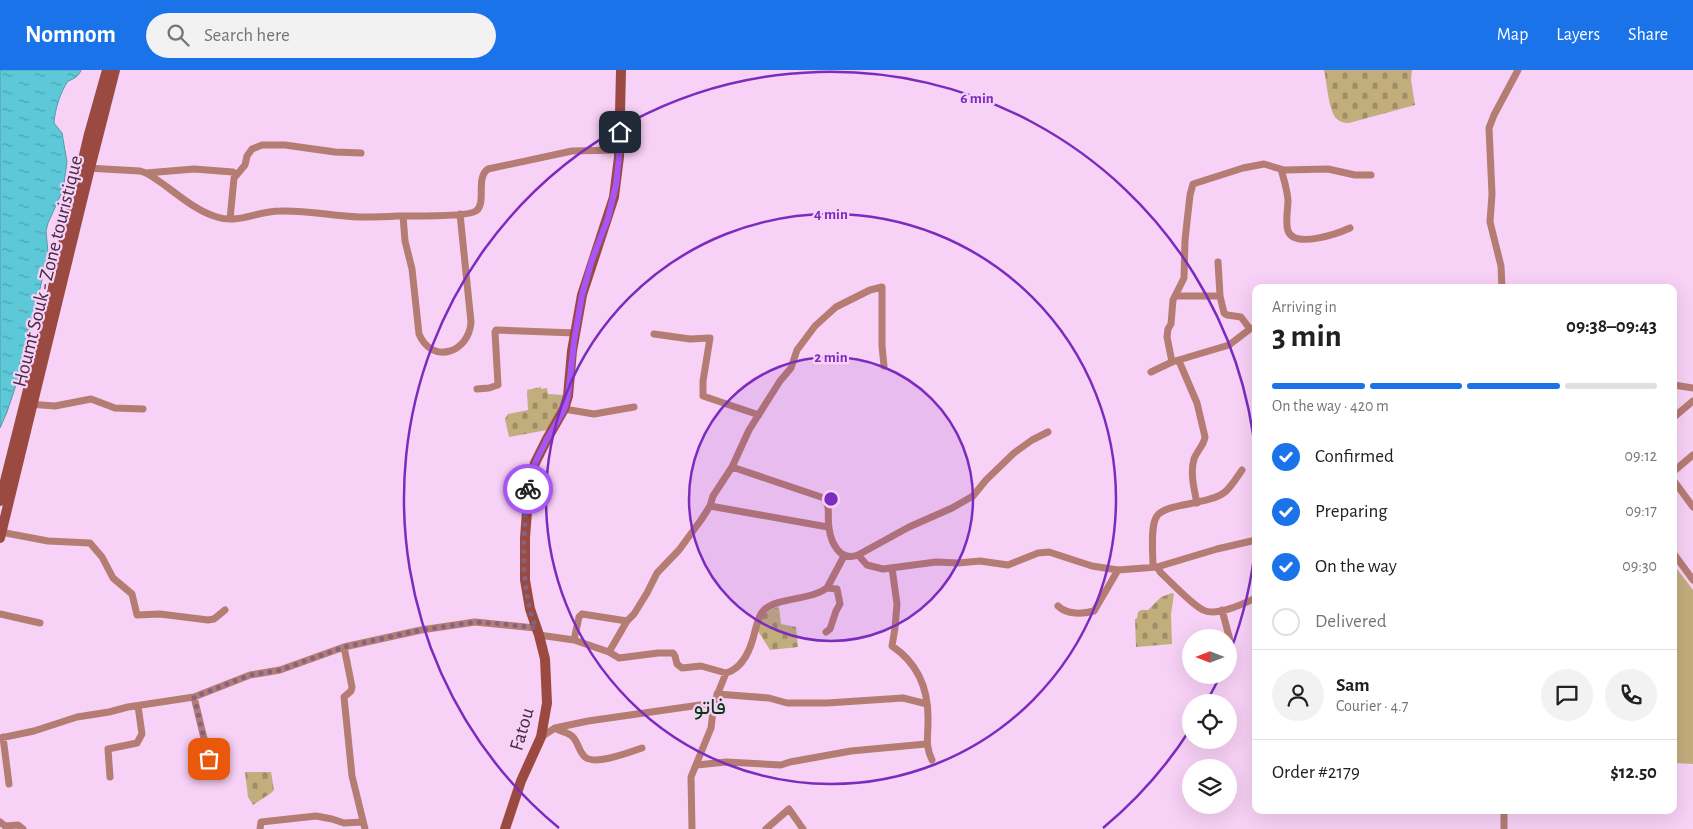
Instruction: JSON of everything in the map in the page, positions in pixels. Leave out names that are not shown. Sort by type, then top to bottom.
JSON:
[{"type":"street","points":[[107,70],[86,168],[146,173],[216,217],[230,219],[278,210],[359,217],[472,213],[478,210],[483,173],[488,169],[572,151],[619,150]]},
{"type":"street","name":"Houmt Souk - Zone touristique","points":[[0,534],[29,404],[86,168],[115,70]]},
{"type":"street","name":"Fatou","points":[[506,829],[520,786],[541,737],[546,714],[545,659],[527,598],[524,566],[525,521],[529,485],[540,452],[564,410],[568,396],[575,332],[586,277],[614,197],[619,150],[621,70]]},
{"type":"street","points":[[1502,284],[1502,266],[1490,222],[1492,194],[1489,128],[1518,70]]},
{"type":"street","points":[[230,219],[236,174],[244,165],[252,149],[262,145],[285,145],[335,152],[361,153]]},
{"type":"street","points":[[1197,503],[1194,489],[1194,458],[1205,442],[1205,437],[1197,403],[1176,362],[1167,337],[1171,324],[1172,305],[1182,284],[1185,272],[1185,240],[1193,184],[1264,164],[1281,170],[1328,169],[1355,175],[1371,175]]},
{"type":"street","points":[[146,173],[194,169],[232,172],[236,174]]},
{"type":"street","points":[[1281,170],[1287,187],[1288,225],[1292,236],[1298,238],[1319,238],[1350,228]]},
{"type":"street","points":[[403,216],[405,241],[412,268],[419,334],[427,347],[445,352],[452,351],[460,346],[467,339],[470,332],[471,322],[460,214]]},
{"type":"street","points":[[1218,262],[1221,286],[1220,296],[1224,313],[1241,317],[1252,327]]},
{"type":"street","points":[[609,652],[627,621],[634,614],[647,593],[657,573],[689,537],[710,506],[713,496],[732,467],[749,430],[780,381],[791,368],[798,350],[815,326],[836,307],[870,290],[882,287],[884,366]]},
{"type":"street","points":[[1176,296],[1220,296]]},
{"type":"street","points":[[1151,372],[1229,345],[1252,329]]},
{"type":"street","points":[[476,389],[498,385],[496,330],[575,332]]},
{"type":"street","points":[[654,334],[690,339],[710,338],[703,381],[703,396],[760,415]]},
{"type":"street","points":[[1677,385],[1693,388]]},
{"type":"street","points":[[0,501],[29,404],[55,406],[91,399],[115,408],[143,409]]},
{"type":"street","points":[[1677,414],[1693,401]]},
{"type":"street","points":[[564,410],[594,414],[634,407]]},
{"type":"street","points":[[732,467],[824,498],[829,507],[828,526],[836,547],[844,556],[851,557],[909,527],[952,508],[972,496],[1014,453],[1032,440],[1048,432]]},
{"type":"street","points":[[1677,468],[1693,455]]},
{"type":"street","points":[[1242,470],[1226,491],[1197,503],[1164,510],[1156,517],[1155,566],[1202,610],[1212,612],[1222,610],[1252,600]]},
{"type":"street","points":[[1677,486],[1693,507]]},
{"type":"street","points":[[710,506],[828,526]]},
{"type":"street","points":[[0,534],[48,541],[90,543],[102,557],[113,578],[132,594],[137,616],[160,614],[208,620],[214,619],[225,610]]},
{"type":"street","points":[[858,555],[872,568],[892,568],[936,562],[980,561],[1008,565],[1044,552],[1092,566],[1118,570],[1155,566],[1252,541]]},
{"type":"street","points":[[9,784],[1,737],[34,731],[77,717],[109,712],[128,706],[194,697],[250,675],[280,670],[344,647],[462,623],[488,622],[537,631],[574,640],[609,652],[611,655],[619,658],[673,653],[677,664],[682,668],[701,666],[726,673],[738,667],[746,657],[755,633],[758,618],[763,611],[774,605],[817,594],[827,588],[844,556]]},
{"type":"street","points":[[1677,558],[1693,580]]},
{"type":"street","points":[[892,568],[897,604],[892,646],[912,663],[923,683],[929,720],[926,744],[932,760]]},
{"type":"street","points":[[1058,606],[1062,609],[1080,613],[1094,611],[1118,570]]},
{"type":"street","points":[[826,632],[830,629],[840,604],[838,589],[827,588]]},
{"type":"street","points":[[1222,610],[1227,629]]},
{"type":"street","points":[[0,614],[40,623]]},
{"type":"street","points":[[574,640],[579,617],[582,614],[627,621]]},
{"type":"street","points":[[260,829],[261,822],[305,817],[324,817],[344,823],[364,825],[352,776],[344,700],[345,695],[351,691],[352,687],[344,647]]},
{"type":"street","points":[[692,829],[691,777],[711,728],[714,703],[726,673]]},
{"type":"street","points":[[718,694],[769,698],[788,703],[827,703],[903,698],[927,704]]},
{"type":"street","points":[[194,697],[209,759]]},
{"type":"street","points":[[541,737],[555,728],[588,721],[714,703]]},
{"type":"street","points":[[110,777],[108,749],[137,744],[142,734],[138,706]]},
{"type":"street","points":[[555,728],[573,737],[583,755],[589,760],[617,757],[642,748]]},
{"type":"street","points":[[697,765],[726,762],[781,765],[851,751],[926,744]]},
{"type":"street","points":[[766,829],[789,809],[803,829]]},
{"type":"street","points":[[1504,814],[1504,829]]},
{"type":"street","points":[[0,822],[5,826],[18,825],[23,829]]},
{"type":"green space","points":[[1324,70],[1412,70],[1411,80],[1415,105],[1349,123],[1342,122],[1335,117],[1331,107]]},
{"type":"green space","points":[[541,387],[541,389],[547,388],[548,394],[563,395],[561,408],[547,430],[509,437],[505,419],[508,414],[528,410],[527,390]]},
{"type":"green space","points":[[1677,569],[1693,590],[1693,764],[1677,763]]},
{"type":"green space","points":[[1174,594],[1171,614],[1172,644],[1136,647],[1135,619],[1138,612],[1148,610],[1161,597]]},
{"type":"green space","points":[[779,607],[781,624],[796,627],[798,647],[770,650],[758,631],[764,615],[770,610]]},
{"type":"green space","points":[[245,772],[271,772],[274,790],[253,805],[248,797]]},
{"type":"water","points":[[0,70],[81,70],[78,76],[68,81],[60,96],[55,112],[54,123],[62,133],[67,162],[63,190],[48,223],[46,231],[48,253],[37,302],[27,336],[20,373],[0,428]]},
{"type":"way so far","points":[[209,759],[194,697],[219,686],[250,675],[280,670],[344,647],[421,630],[475,622],[536,628],[530,609],[525,580],[524,538],[528,489]]},
{"type":"district","name":"فاتو","points":[[710,706]]},
{"type":"route","points":[[528,489],[535,463],[564,410],[568,396],[571,359],[586,277],[614,197],[620,132]]}]
